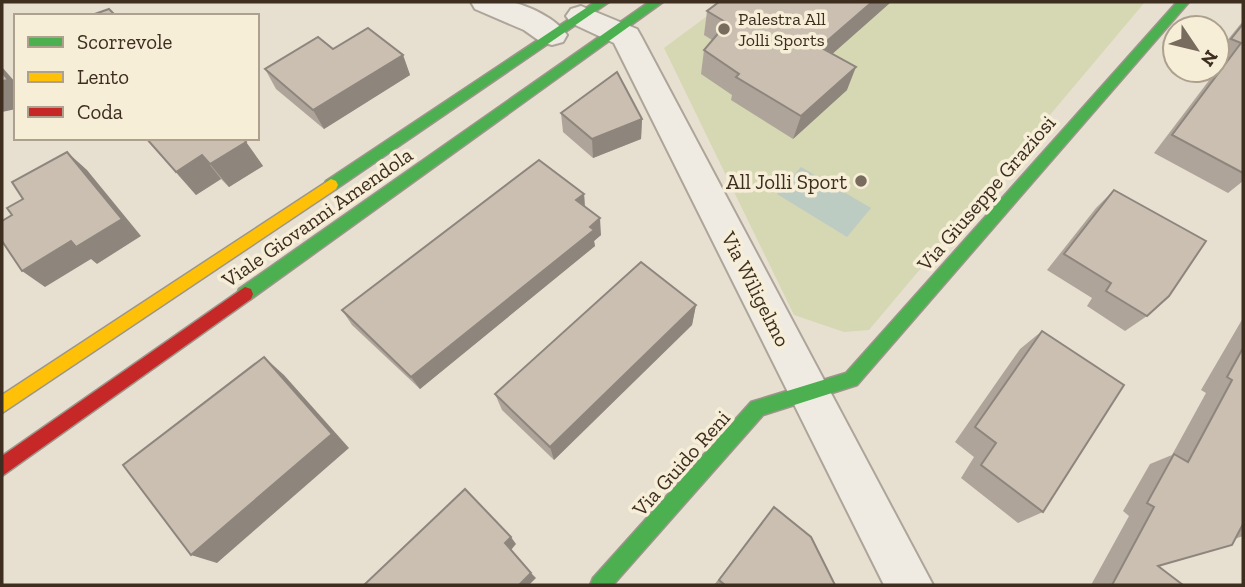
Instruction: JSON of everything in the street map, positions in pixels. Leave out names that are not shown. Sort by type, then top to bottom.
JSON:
[{"type":"main road","name":"Viale Giovanni Amendola","points":[[2,467],[621,34],[657,2]]},
{"type":"main road","name":"Via Giuseppe Graziosi","points":[[808,391],[851,379],[1183,2]]},
{"type":"main road","name":"Viale Giovanni Amendola","points":[[2,405],[592,9]]},
{"type":"main road","name":"Via Guido Reni","points":[[600,585],[757,408],[808,391]]},
{"type":"street","points":[[485,2],[534,23],[552,35]]},
{"type":"street","points":[[592,9],[621,34]]},
{"type":"street","name":"Via Wiligelmo","points":[[621,34],[909,585]]},
{"type":"green space","name":"All Jolli Sport","points":[[726,2],[1145,2],[869,330],[844,332],[794,315],[664,48]]},
{"type":"shaded area","points":[[801,167],[871,208],[847,237],[777,194]]},
{"type":"building","points":[[719,2],[872,2],[820,47],[856,67],[801,116],[736,77],[739,74],[704,50],[727,23],[707,11]]},
{"type":"building","points":[[109,9],[114,14],[95,14]]},
{"type":"building","points":[[1243,24],[1243,173],[1172,135],[1210,84],[1231,84],[1231,56],[1241,43],[1231,39]]},
{"type":"building","points":[[368,28],[403,55],[313,110],[265,69],[318,37],[333,49]]},
{"type":"building","points":[[617,72],[642,119],[592,139],[561,113]]},
{"type":"building","points":[[148,140],[246,142],[210,164],[202,155],[176,172]]},
{"type":"building","points":[[67,152],[122,219],[76,247],[71,241],[22,271],[2,241],[2,221],[12,215],[7,208],[23,199],[12,182]]},
{"type":"building","points":[[539,160],[584,194],[576,200],[600,218],[590,227],[594,230],[411,377],[342,310]]},
{"type":"building","points":[[1114,190],[1206,241],[1169,296],[1147,316],[1106,291],[1111,283],[1064,254]]},
{"type":"building","points":[[641,262],[696,305],[550,447],[495,394]]},
{"type":"building","points":[[1042,331],[1124,385],[1043,512],[981,465],[996,443],[975,427]]},
{"type":"building","points":[[1243,348],[1243,524],[1232,545],[1158,566],[1183,585],[1112,585],[1154,507],[1147,503],[1174,454],[1188,462],[1232,380],[1227,377]]},
{"type":"building","points":[[264,357],[332,434],[191,555],[123,465]]},
{"type":"building","points":[[465,489],[511,537],[505,543],[531,573],[519,585],[364,585]]},
{"type":"building","points":[[774,507],[811,537],[835,585],[725,585],[719,580]]},
{"type":"traffic: fast","points":[[331,185],[603,2]]},
{"type":"traffic: fast","points":[[245,294],[657,2]]},
{"type":"traffic: fast","points":[[600,585],[757,408],[851,379],[1183,2]]},
{"type":"traffic: slow","points":[[2,405],[331,185]]},
{"type":"traffic: jam","points":[[2,467],[245,294]]},
{"type":"place","name":"Palestra All Jolli Sports","points":[[724,29]]},
{"type":"place","name":"All Jolli Sport","points":[[861,181]]}]
